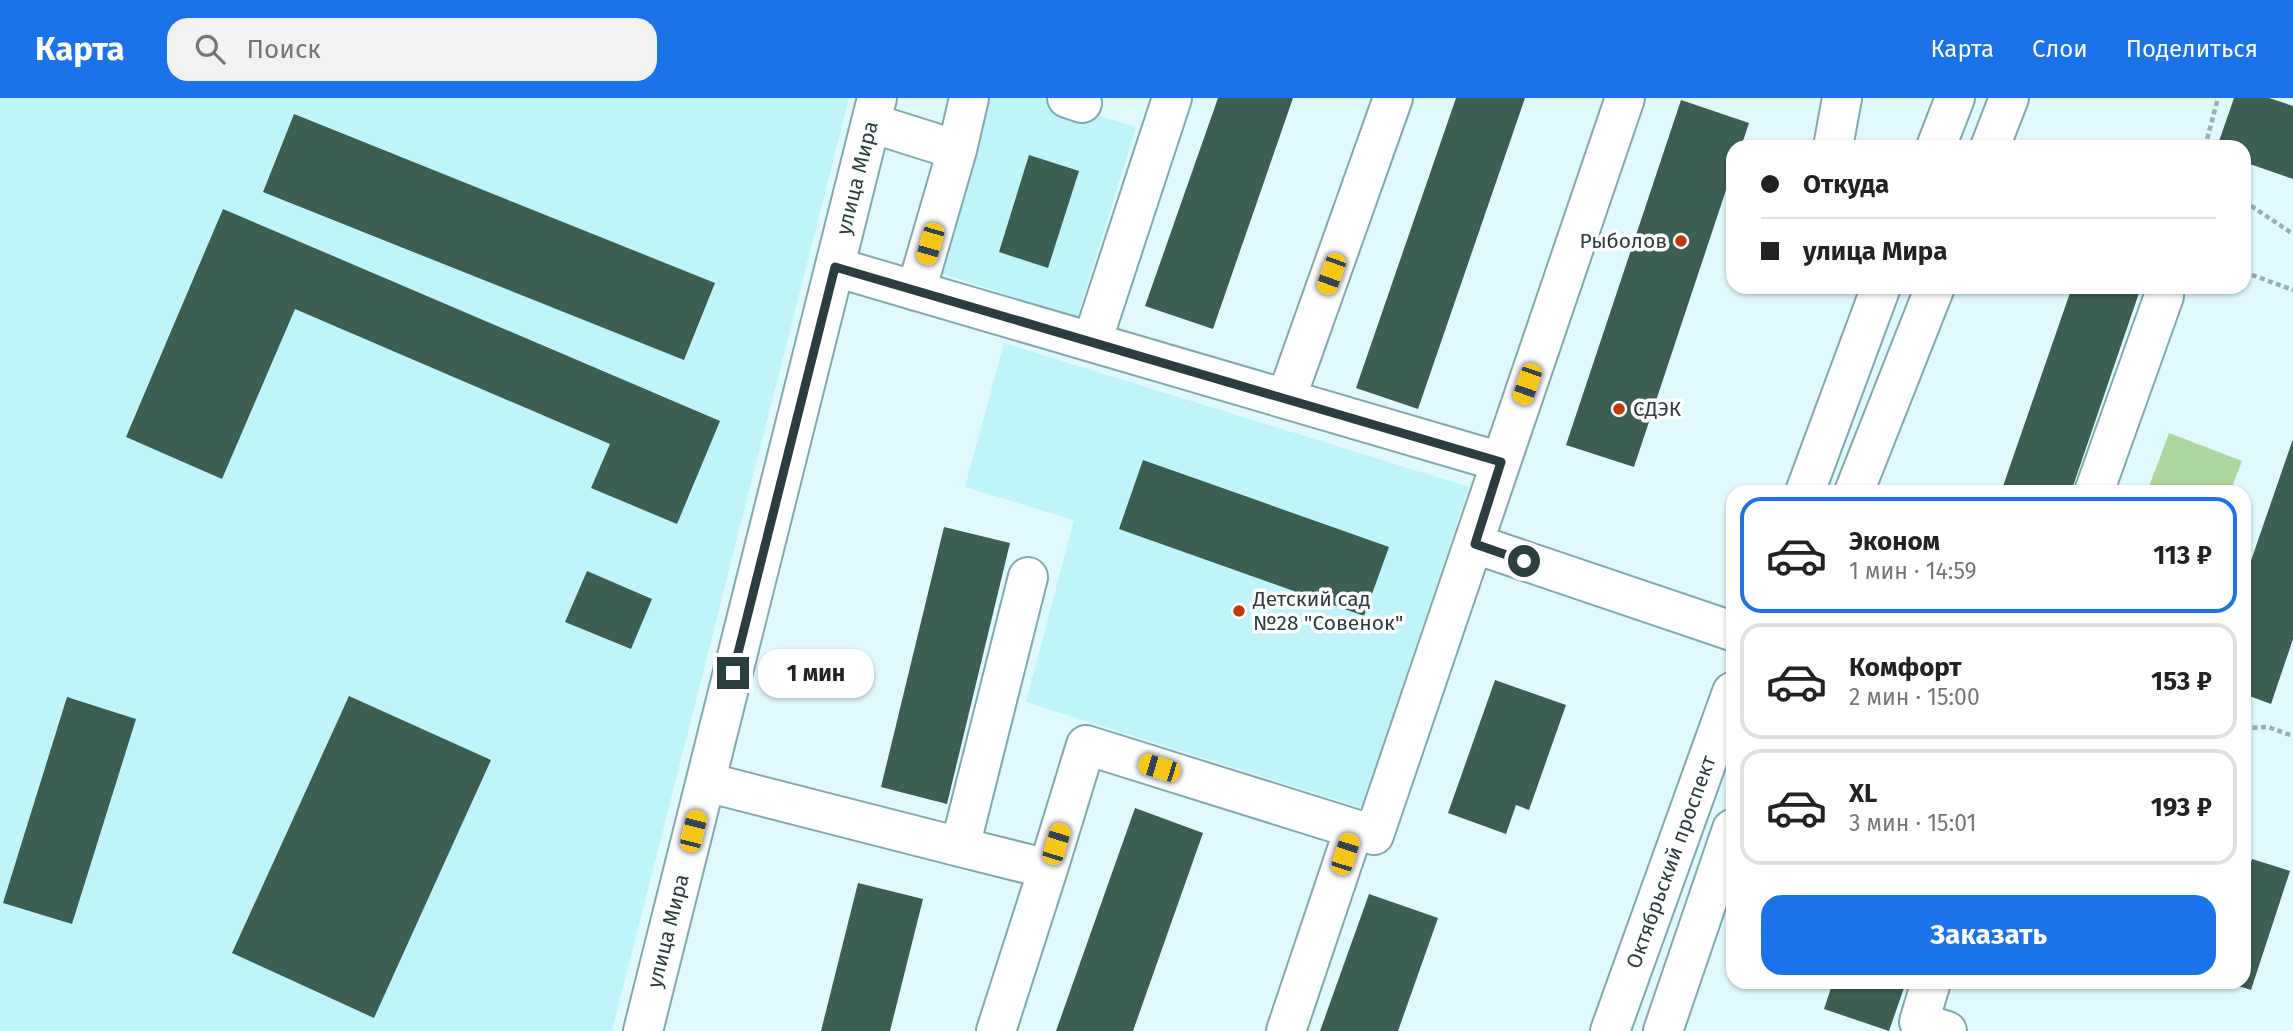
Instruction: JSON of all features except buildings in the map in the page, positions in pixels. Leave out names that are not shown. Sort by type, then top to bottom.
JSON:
[{"type":"main road","points":[[1092,342],[1172,98]]},
{"type":"main road","points":[[1286,399],[1393,98]]},
{"type":"main road","points":[[996,1031],[1086,745],[1374,835],[1625,98]]},
{"type":"main road","points":[[1834,140],[1842,98]]},
{"type":"main road","points":[[1939,140],[1955,98]]},
{"type":"main road","points":[[1993,140],[2009,98]]},
{"type":"main road","points":[[916,291],[974,100]]},
{"type":"main road","points":[[874,110],[957,150]]},
{"type":"main road","name":"улица Мира","points":[[643,1031],[835,267],[844,172],[874,110]]},
{"type":"main road","points":[[835,267],[1501,462]]},
{"type":"main road","points":[[1808,485],[1878,294]]},
{"type":"main road","points":[[1857,485],[1932,294]]},
{"type":"main road","points":[[2096,485],[2164,296]]},
{"type":"main road","points":[[1475,544],[1726,629]]},
{"type":"main road","points":[[960,847],[1028,577]]},
{"type":"main road","name":"Октябрьский проспект","points":[[1610,1031],[1726,709]]},
{"type":"main road","points":[[706,782],[1048,869]]},
{"type":"main road","points":[[1286,1031],[1354,829]]},
{"type":"main road","points":[[1662,1031],[1726,846]]},
{"type":"main road","points":[[1929,989],[1919,1022],[1947,1031]]},
{"type":"path","points":[[2207,140],[2218,98]]},
{"type":"path","points":[[2251,206],[2293,234]]},
{"type":"path","points":[[2251,274],[2293,289]]},
{"type":"path","points":[[2251,728],[2268,727],[2293,736]]},
{"type":"shaded area","points":[[0,98],[849,98],[612,1031],[0,1031]]},
{"type":"shaded area","points":[[986,98],[1040,98],[1136,127],[1077,318],[938,272]]},
{"type":"shaded area","name":"Детский сад №28 \"Совенок\"","points":[[1004,343],[1469,487],[1362,808],[1026,702],[1074,520],[965,487]]},
{"type":"green space","points":[[2169,433],[2242,461],[2233,485],[2150,485]]},
{"type":"place","name":"Рыболов","points":[[1681,241]]},
{"type":"place","name":"СДЭК","points":[[1619,409]]},
{"type":"place","name":"Детский сад №28 \"Совенок\"","points":[[1239,611]]},
{"type":"route","points":[[733,673],[835,267],[1501,462],[1475,544],[1524,561]]}]
